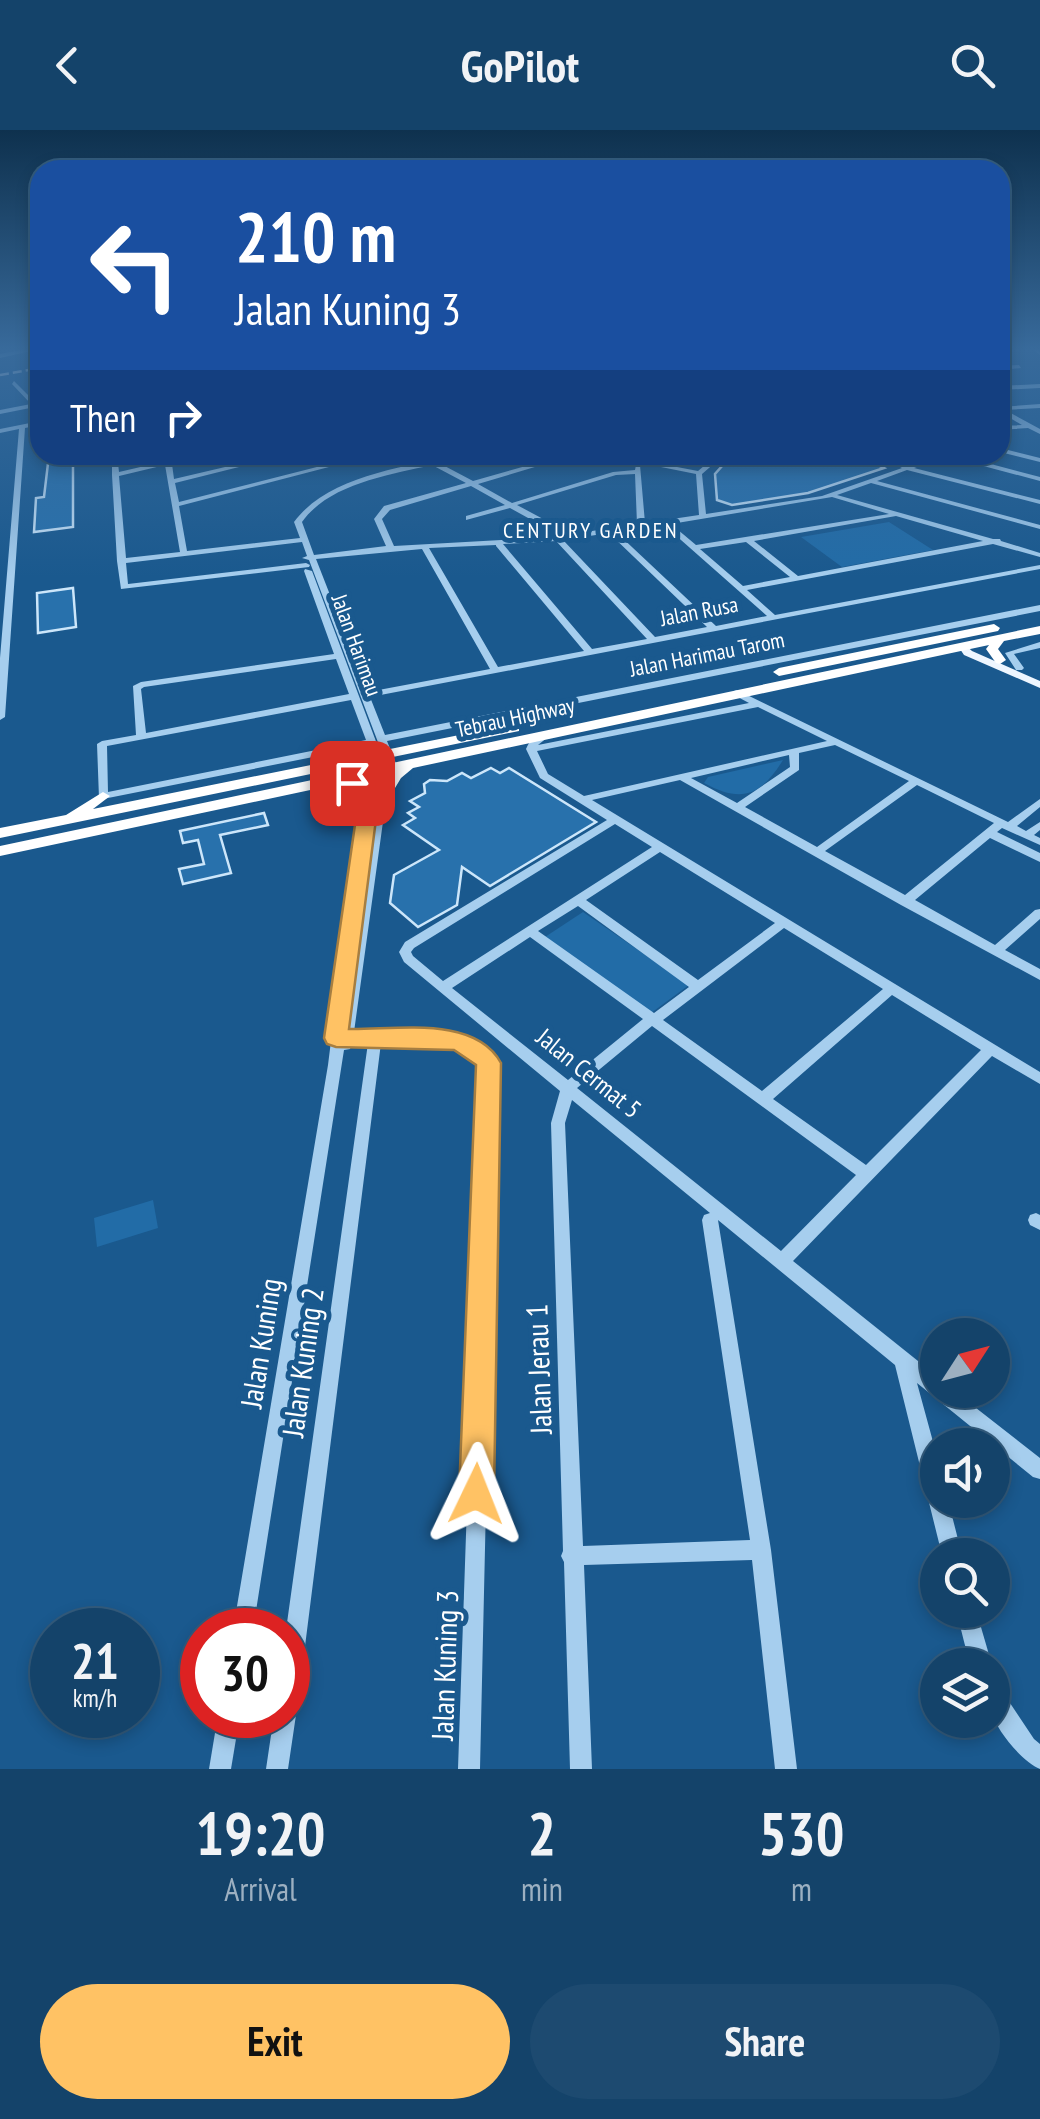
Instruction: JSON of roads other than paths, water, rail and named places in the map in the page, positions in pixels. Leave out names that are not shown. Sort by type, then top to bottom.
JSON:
[{"type":"highway","points":[[860,656],[940,644],[963,646],[972,637],[1040,620]]},
{"type":"highway","name":"Tebrau Highway","points":[[413,755],[491,733],[1040,620]]},
{"type":"highway","name":"Tebrau Highway","points":[[4,830],[69,820],[382,753],[413,755],[546,734],[1040,630]]},
{"type":"highway","points":[[1000,638],[992,649],[1000,660]]},
{"type":"highway","points":[[920,656],[955,654],[982,659]]},
{"type":"highway","points":[[382,753],[413,755]]},
{"type":"highway","name":"Tebrau Highway","points":[[0,850],[339,777],[382,753]]},
{"type":"highway","points":[[381,800],[413,755]]},
{"type":"highway","points":[[69,820],[103,796]]},
{"type":"main road","points":[[963,646],[982,659],[1040,685]]},
{"type":"main road","points":[[963,646],[1040,676]]},
{"type":"street","points":[[1010,427],[1027,426],[1040,432]]},
{"type":"street","points":[[0,432],[30,428]]},
{"type":"street","points":[[0,716],[21,432]]},
{"type":"street","points":[[1010,452],[1040,460]]},
{"type":"street","points":[[115,465],[124,587],[391,548],[499,544],[666,523],[833,496],[919,465]]},
{"type":"street","points":[[116,475],[156,465]]},
{"type":"street","points":[[169,465],[184,554]]},
{"type":"street","points":[[172,482],[243,465]]},
{"type":"street","points":[[176,505],[325,465]]},
{"type":"street","points":[[375,465],[392,475]]},
{"type":"street","points":[[120,562],[301,539],[300,516],[312,503],[343,488],[430,465]]},
{"type":"street","points":[[436,465],[538,519],[653,640]]},
{"type":"street","points":[[391,548],[378,519],[383,511],[537,465]]},
{"type":"street","points":[[630,465],[638,468]]},
{"type":"street","points":[[469,518],[638,468],[700,472],[709,465]]},
{"type":"street","points":[[903,465],[1040,502]]},
{"type":"street","points":[[989,465],[1040,478]]},
{"type":"street","points":[[638,468],[641,526]]},
{"type":"street","points":[[700,472],[703,517]]},
{"type":"street","points":[[874,482],[1040,526]]},
{"type":"street","points":[[576,485],[577,499]]},
{"type":"street","points":[[833,496],[1040,555]]},
{"type":"street","points":[[694,548],[899,515]]},
{"type":"street","points":[[666,523],[773,618]]},
{"type":"street","points":[[611,531],[714,628]]},
{"type":"street","name":"Jalan Harimau","points":[[301,539],[340,656],[360,696]]},
{"type":"street","points":[[747,539],[797,579]]},
{"type":"street","points":[[741,589],[996,541]]},
{"type":"street","points":[[499,544],[590,652]]},
{"type":"street","points":[[424,546],[495,670]]},
{"type":"street","name":"Jalan Harimau","points":[[308,560],[382,753]]},
{"type":"street","name":"Jalan Rusa","points":[[103,796],[100,747],[141,736],[1040,568]]},
{"type":"street","name":"Jalan Harimau Tarom","points":[[103,796],[382,753],[496,716],[1040,608]]},
{"type":"street","points":[[1019,668],[1009,653],[1040,645]]},
{"type":"street","points":[[141,736],[136,688],[141,685],[340,656]]},
{"type":"street","points":[[736,693],[1040,842]]},
{"type":"street","points":[[531,749],[758,704]]},
{"type":"street","points":[[491,733],[496,716]]},
{"type":"street","points":[[546,734],[535,740],[531,749],[544,776],[1040,1079]]},
{"type":"street","points":[[584,800],[835,742]]},
{"type":"street","points":[[737,808],[795,768],[794,752]]},
{"type":"street","name":"Jalan Kuning","points":[[247,1608],[381,800],[382,753]]},
{"type":"street","name":"Jalan Kuning","points":[[339,777],[358,787],[368,804],[342,1038]]},
{"type":"street","points":[[684,778],[1040,975]]},
{"type":"street","points":[[818,852],[916,781]]},
{"type":"street","points":[[905,902],[990,832],[1040,802]]},
{"type":"street","name":"Jalan Cermat 5","points":[[616,819],[409,945],[405,952],[408,959],[920,1376]]},
{"type":"street","points":[[1027,836],[1040,825]]},
{"type":"street","points":[[990,832],[1040,858]]},
{"type":"street","points":[[442,987],[660,846]]},
{"type":"street","points":[[578,900],[699,987]]},
{"type":"street","points":[[996,951],[1040,913]]},
{"type":"street","points":[[568,1088],[784,922]]},
{"type":"street","points":[[530,931],[865,1173]]},
{"type":"street","points":[[762,1099],[891,990]]},
{"type":"street","name":"Jalan Kuning 3","points":[[342,1038],[457,1040],[476,1049],[488,1063],[469,1769]]},
{"type":"street","name":"Jalan Kuning 2","points":[[300,1608],[376,1038]]},
{"type":"street","points":[[780,1262],[990,1049]]},
{"type":"street","name":"Jalan Jerau 1","points":[[568,1088],[558,1130],[581,1769]]},
{"type":"street","points":[[710,1220],[761,1550],[786,1769]]},
{"type":"street","points":[[903,1362],[920,1429]]},
{"type":"street","name":"Jalan Cermat 5","points":[[961,1408],[1040,1470]]},
{"type":"street","points":[[571,1556],[761,1550]]},
{"type":"street","points":[[1010,1723],[1026,1747],[1040,1758]]},
{"type":"street","points":[[220,1769],[225,1738]]},
{"type":"street","points":[[278,1769],[282,1738]]},
{"type":"district","name":"CENTURY GARDEN","points":[[591,530]]}]
